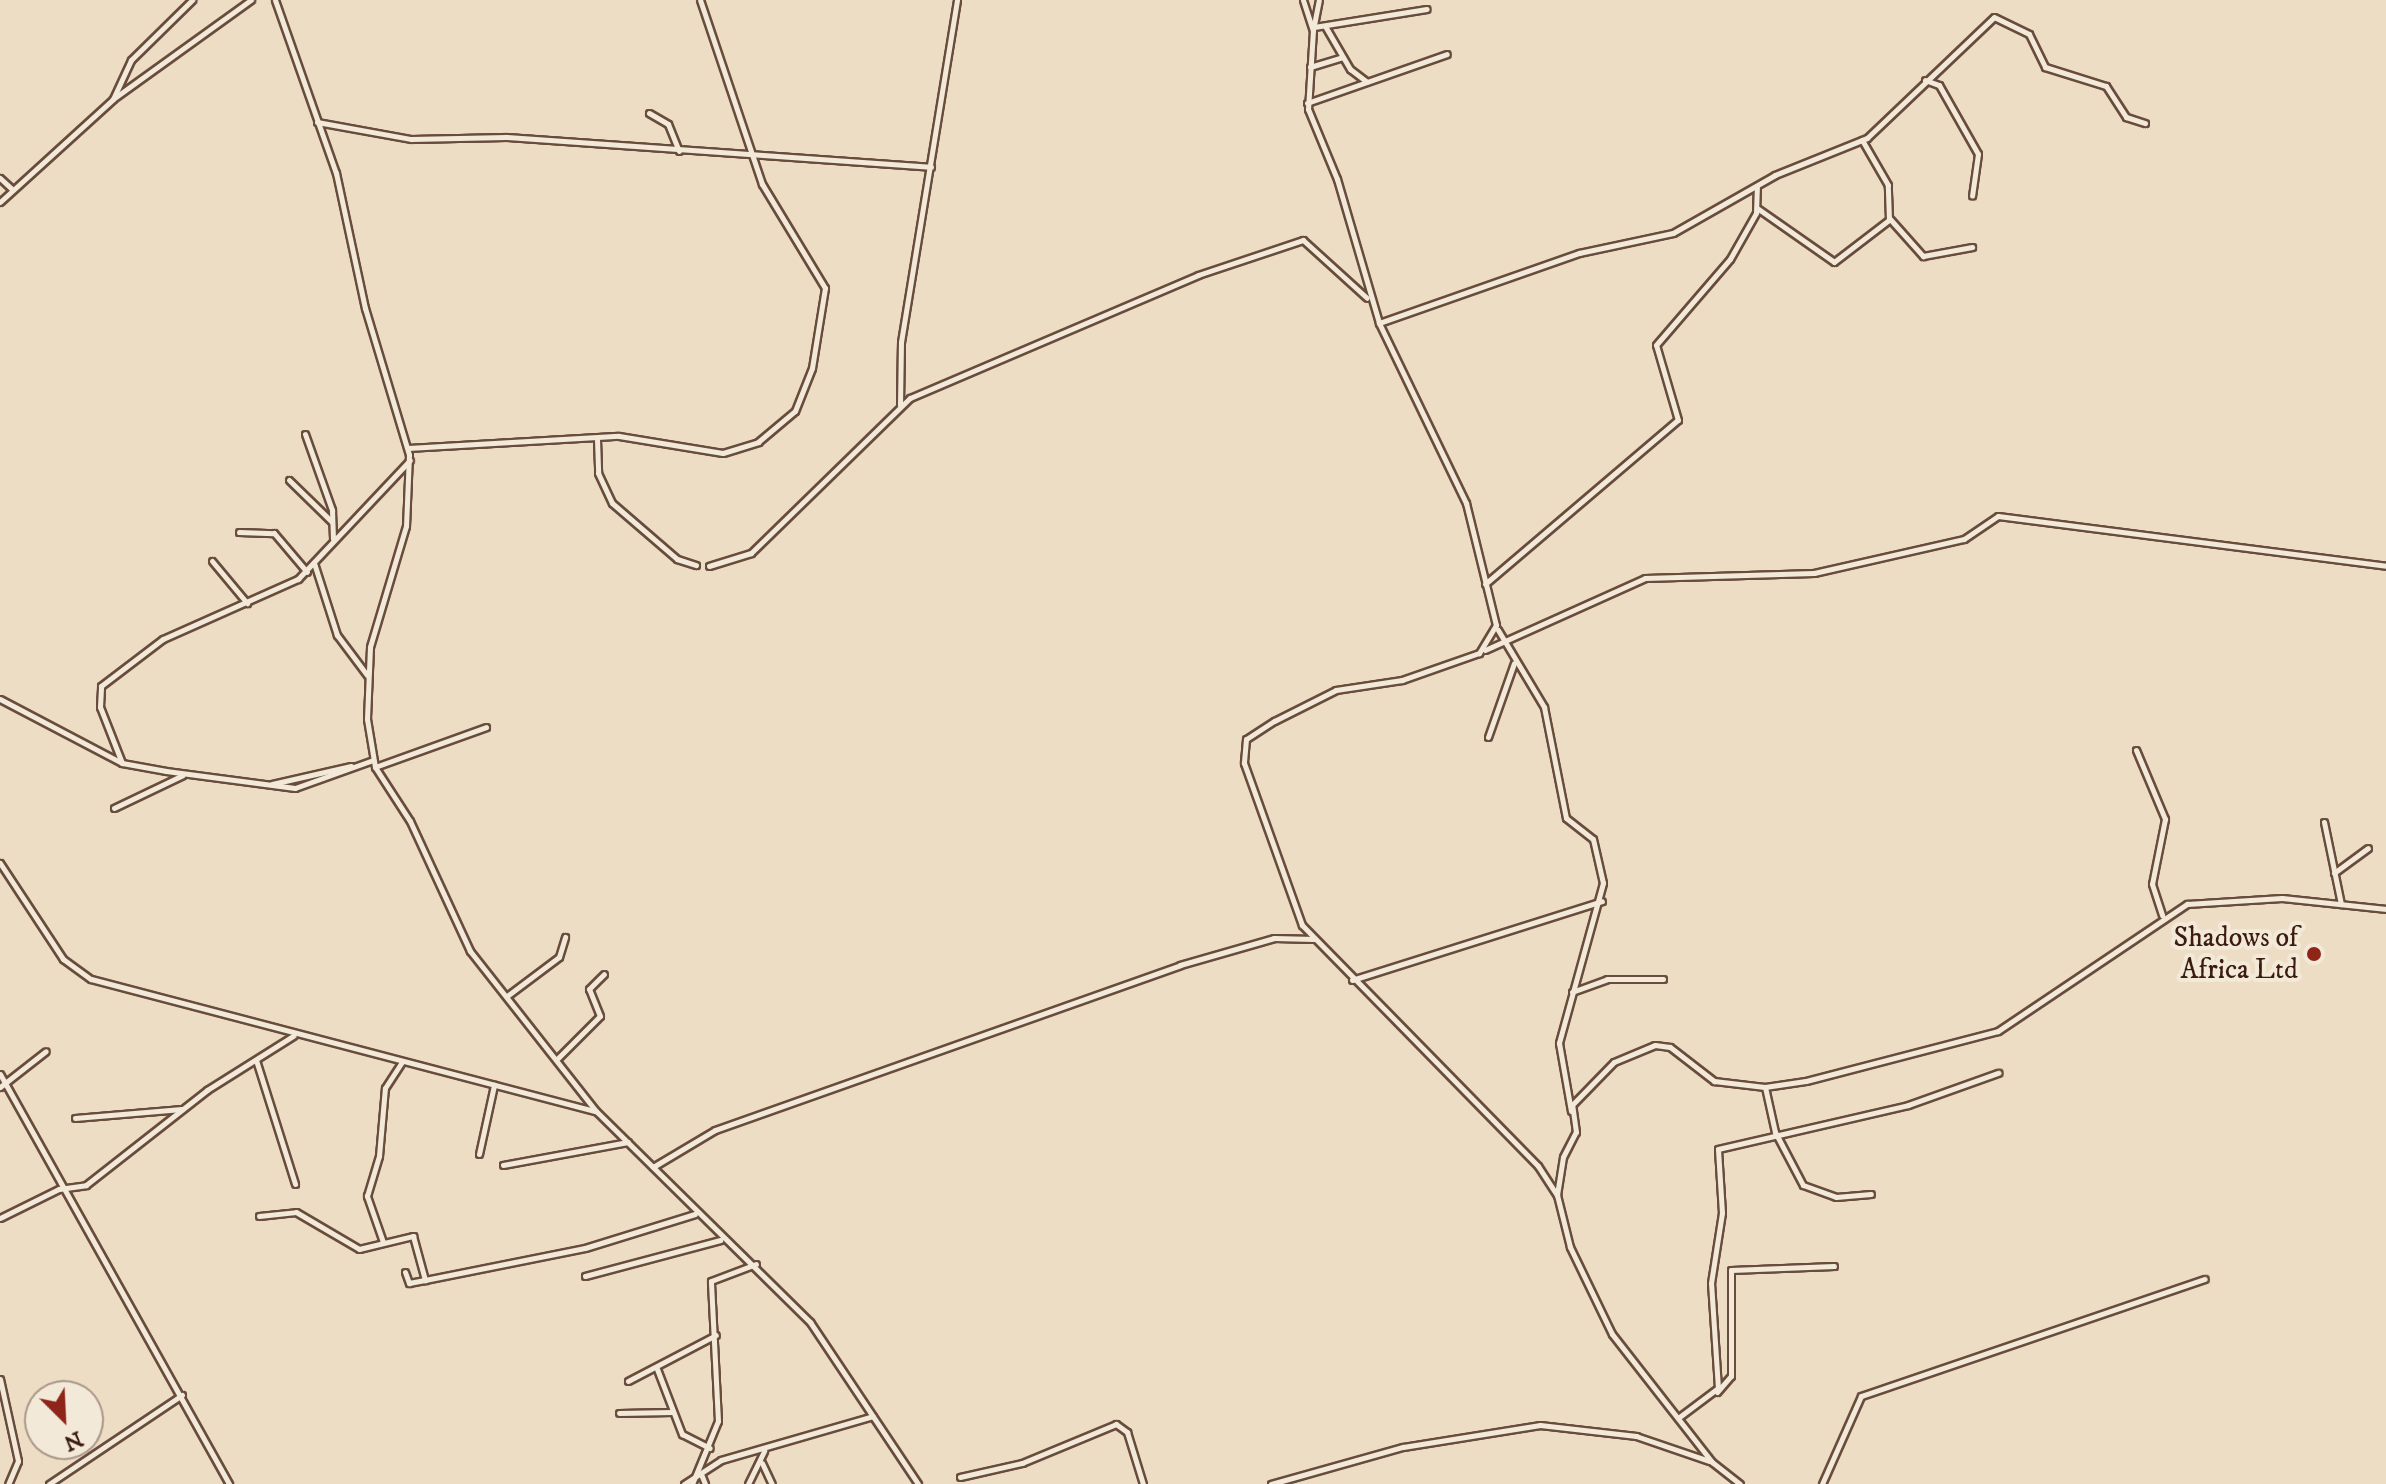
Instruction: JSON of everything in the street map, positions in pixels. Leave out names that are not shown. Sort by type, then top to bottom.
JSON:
[{"type":"street","points":[[113,99],[131,60],[192,0]]},
{"type":"street","points":[[0,202],[113,99],[251,0]]},
{"type":"street","points":[[275,0],[317,122],[410,460],[406,526],[367,675],[375,767],[410,821],[461,939],[558,1058],[596,1111],[629,1141],[721,1240],[756,1264],[810,1322],[918,1484]]},
{"type":"street","points":[[408,448],[597,439],[723,453],[758,442],[795,411],[812,368],[825,292],[794,226],[762,184],[756,157],[700,0]]},
{"type":"street","points":[[900,405],[901,342],[957,0]]},
{"type":"street","points":[[1303,0],[1314,29]]},
{"type":"street","points":[[1319,0],[1307,103],[1370,301],[1465,499],[1503,647],[1545,710],[1567,821],[1593,839],[1602,901],[1571,993],[1558,1062],[1576,1132],[1563,1157],[1557,1195]]},
{"type":"street","points":[[1314,29],[1427,9]]},
{"type":"street","points":[[1379,323],[1579,253],[1664,236],[1757,185],[1862,140],[1975,29],[1998,17],[2029,34],[2045,67],[2106,86],[2126,117],[2145,123]]},
{"type":"street","points":[[1325,26],[1343,57],[1368,83]]},
{"type":"street","points":[[1307,103],[1447,54]]},
{"type":"street","points":[[1310,67],[1343,57]]},
{"type":"street","points":[[1925,80],[1943,91],[1978,154],[1972,196]]},
{"type":"street","points":[[649,113],[668,124],[679,151]]},
{"type":"street","points":[[317,122],[396,138],[506,137],[931,167]]},
{"type":"street","points":[[1862,140],[1888,185],[1889,218],[1923,256],[1972,247]]},
{"type":"street","points":[[0,178],[12,189]]},
{"type":"street","points":[[1485,584],[1678,420],[1656,343],[1723,268],[1757,208],[1757,185]]},
{"type":"street","points":[[1757,208],[1831,264],[1889,218]]},
{"type":"street","points":[[709,566],[751,553],[900,405],[1277,244],[1313,246],[1370,301]]},
{"type":"street","points":[[305,434],[332,522],[333,540]]},
{"type":"street","points":[[597,439],[598,473],[612,503],[677,559],[696,565]]},
{"type":"street","points":[[122,763],[98,689],[163,639],[248,604],[307,572],[333,540],[410,460]]},
{"type":"street","points":[[289,480],[332,522]]},
{"type":"street","points":[[1740,1484],[1712,1462],[1592,1300],[1557,1195],[1467,1092],[1352,980],[1315,939],[1280,871],[1247,772],[1246,739],[1336,690],[1402,680],[1484,650],[1503,647],[1645,578],[1814,573],[1964,539],[1998,516],[2386,566]]},
{"type":"street","points":[[239,532],[274,533],[307,572]]},
{"type":"street","points":[[212,561],[248,604]]},
{"type":"street","points":[[314,563],[337,635],[367,675]]},
{"type":"street","points":[[1484,650],[1496,625]]},
{"type":"street","points":[[1488,737],[1514,663]]},
{"type":"street","points":[[0,699],[122,763],[187,774],[307,786],[373,760]]},
{"type":"street","points":[[375,767],[486,727]]},
{"type":"street","points":[[2136,750],[2165,819],[2152,884],[2162,915]]},
{"type":"street","points":[[272,784],[356,766]]},
{"type":"street","points":[[114,808],[187,774]]},
{"type":"street","points":[[2324,822],[2341,904]]},
{"type":"street","points":[[2334,873],[2368,848]]},
{"type":"street","points":[[0,863],[63,959],[85,977],[293,1036],[596,1111]]},
{"type":"street","points":[[1571,1111],[1614,1062],[1652,1045],[1670,1047],[1711,1080],[1765,1087],[1919,1056],[1998,1031],[2162,915],[2230,899],[2386,909]]},
{"type":"street","points":[[1352,980],[1602,901]]},
{"type":"street","points":[[507,996],[559,957],[565,937]]},
{"type":"street","points":[[653,1167],[715,1130],[1180,965],[1274,938],[1315,939]]},
{"type":"street","points":[[558,1058],[600,1016],[589,989],[604,974]]},
{"type":"street","points":[[1571,993],[1607,979],[1663,979]]},
{"type":"street","points":[[70,1193],[182,1109],[293,1036]]},
{"type":"street","points":[[2,1085],[46,1051]]},
{"type":"street","points":[[256,1060],[295,1184]]},
{"type":"street","points":[[383,1243],[367,1196],[379,1156],[385,1088],[402,1062]]},
{"type":"street","points":[[1716,1392],[1711,1283],[1722,1213],[1717,1152],[1775,1132],[1916,1103],[1998,1073]]},
{"type":"street","points":[[0,1074],[2,1085],[70,1193],[99,1261],[182,1395],[229,1484]]},
{"type":"street","points":[[479,1154],[494,1085]]},
{"type":"street","points":[[1765,1087],[1775,1132],[1809,1191],[1871,1194]]},
{"type":"street","points":[[75,1118],[182,1109]]},
{"type":"street","points":[[503,1165],[629,1141]]},
{"type":"street","points":[[0,1218],[59,1189],[70,1193]]},
{"type":"street","points":[[259,1216],[296,1212],[355,1247],[413,1236],[425,1280]]},
{"type":"street","points":[[405,1272],[409,1283],[585,1248],[695,1214]]},
{"type":"street","points":[[585,1276],[721,1240]]},
{"type":"street","points":[[693,1482],[710,1448],[718,1421],[711,1281],[756,1264]]},
{"type":"street","points":[[1678,1418],[1716,1392],[1731,1376],[1731,1270],[1834,1266]]},
{"type":"street","points":[[1822,1484],[1861,1396],[2205,1279]]},
{"type":"street","points":[[628,1381],[657,1369],[716,1335]]},
{"type":"street","points":[[657,1369],[672,1412],[686,1438],[710,1448]]},
{"type":"street","points":[[0,1379],[18,1461],[8,1484]]},
{"type":"street","points":[[49,1484],[182,1395]]},
{"type":"street","points":[[619,1413],[672,1412]]},
{"type":"street","points":[[684,1484],[693,1482],[721,1460],[764,1451],[873,1416]]},
{"type":"street","points":[[960,1477],[1022,1463],[1116,1424],[1127,1432],[1143,1484]]},
{"type":"street","points":[[1271,1484],[1416,1444],[1540,1425],[1636,1436],[1712,1462]]},
{"type":"street","points":[[748,1484],[764,1451]]},
{"type":"street","points":[[754,1453],[772,1484]]},
{"type":"street","points":[[701,1474],[705,1484]]},
{"type":"place","name":"Shadows of Africa Ltd","points":[[2314,954]]}]
